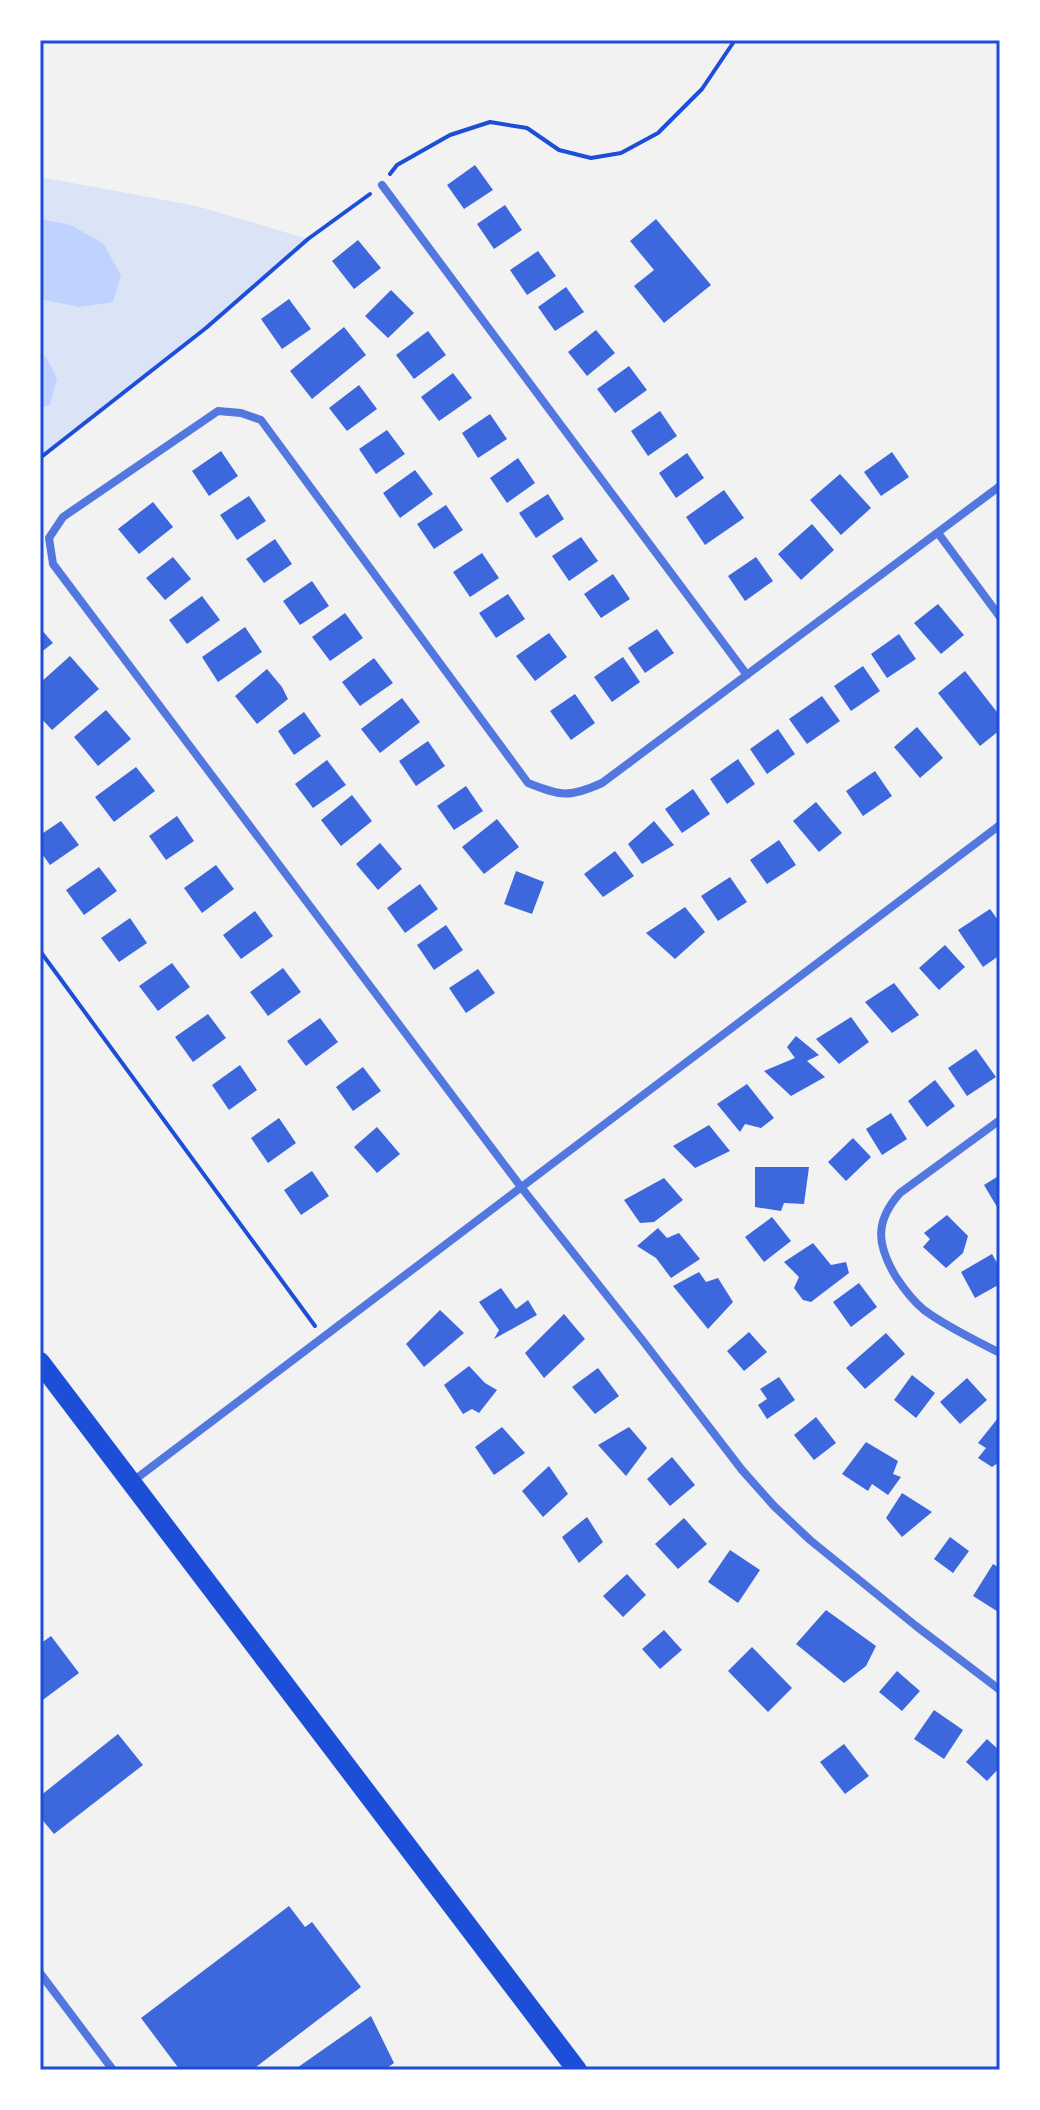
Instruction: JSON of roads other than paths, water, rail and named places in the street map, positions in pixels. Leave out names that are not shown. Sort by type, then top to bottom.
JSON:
[{"type":"main road","points":[[40,1362],[577,2070]]},
{"type":"street","points":[[382,185],[747,675]]},
{"type":"street","points":[[1000,486],[602,783],[579,793],[553,793],[528,783],[261,420],[241,413],[218,411],[63,517],[49,538],[53,564],[521,1187],[742,1470],[810,1540],[1000,1690]]},
{"type":"street","points":[[938,533],[1000,617]]},
{"type":"street","points":[[132,1482],[1000,825]]},
{"type":"street","points":[[1000,1120],[900,1193],[889,1205],[880,1241],[885,1259],[904,1289],[923,1309],[1000,1353]]},
{"type":"street","points":[[40,1973],[113,2070]]},
{"type":"water","points":[[40,219],[71,225],[104,244],[121,276],[113,302],[79,307],[40,299]]},
{"type":"water","points":[[40,352],[47,358],[57,379],[50,405],[40,408]]}]
